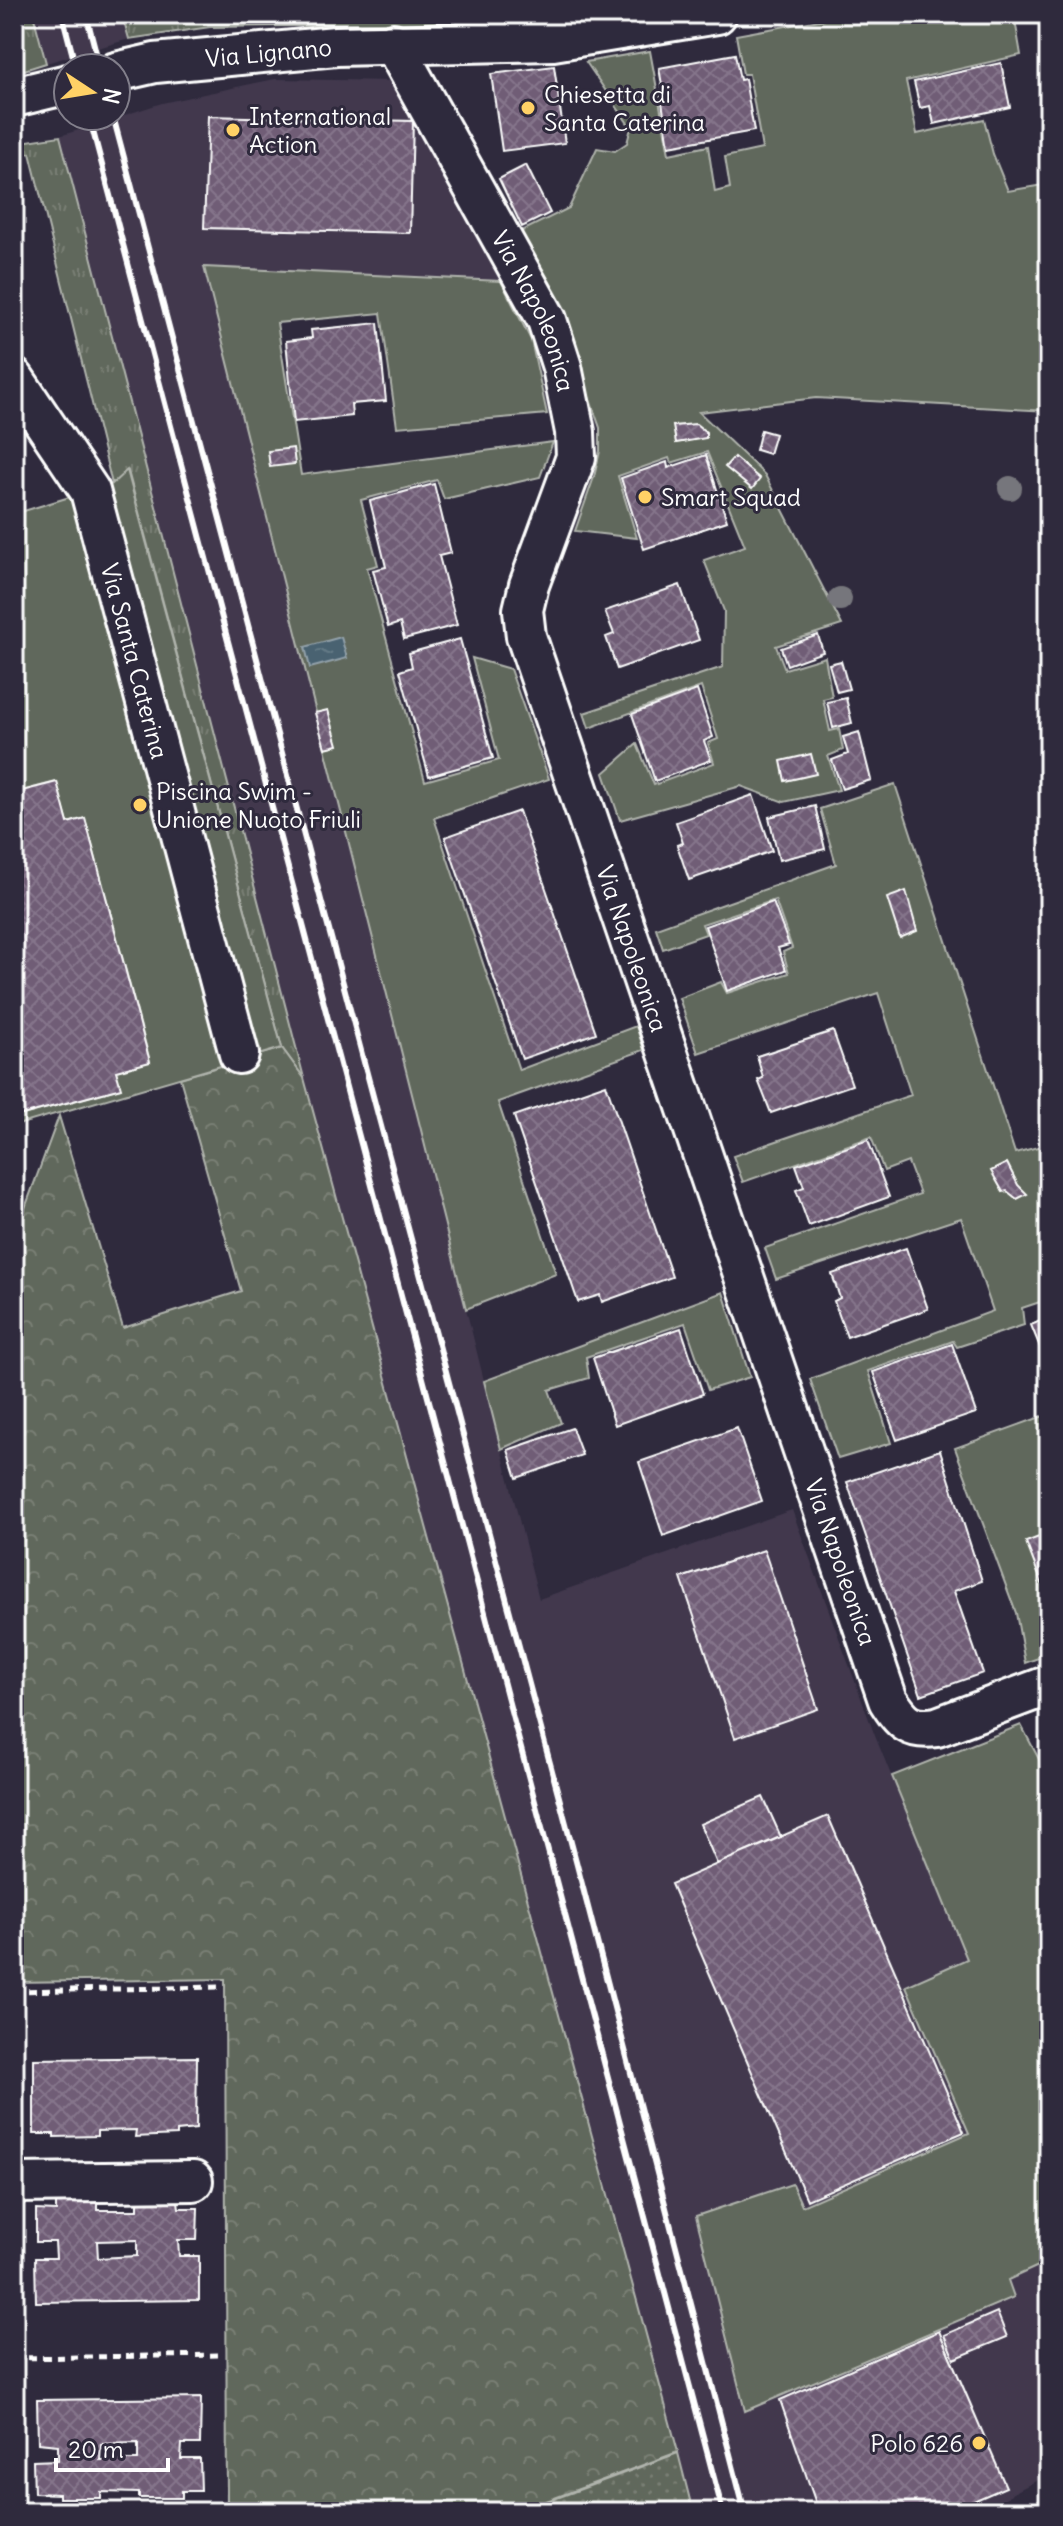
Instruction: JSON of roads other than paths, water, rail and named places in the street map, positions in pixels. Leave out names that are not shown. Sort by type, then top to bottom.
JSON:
[{"type":"street","name":"Via Lignano","points":[[132,68],[155,63],[717,14]]},
{"type":"street","name":"Via Napoleonica","points":[[393,43],[547,320],[562,367],[575,432],[576,457],[529,585],[523,610],[526,636],[888,1700],[900,1720],[920,1729],[937,1727],[1049,1685]]},
{"type":"street","points":[[14,97],[52,88]]},
{"type":"street","name":"Via Santa Caterina","points":[[14,378],[90,491],[239,1054]]},
{"type":"street","points":[[14,2183],[193,2181]]},
{"type":"water","points":[[341,637],[347,658],[310,668],[305,647]]},
{"type":"railway","points":[[62,14],[72,52]]},
{"type":"railway","points":[[86,14],[96,52]]},
{"type":"railway","points":[[93,132],[723,2512]]},
{"type":"railway","points":[[117,132],[577,1865],[745,2512]]},
{"type":"place","name":"Chiesetta di Santa Caterina","points":[[528,108]]},
{"type":"place","name":"International Action","points":[[233,130]]},
{"type":"place","name":"Smart Squad","points":[[645,497]]},
{"type":"place","name":"Piscina Swim - Unione Nuoto Friuli","points":[[140,805]]},
{"type":"place","name":"Polo 626","points":[[979,2443]]}]
